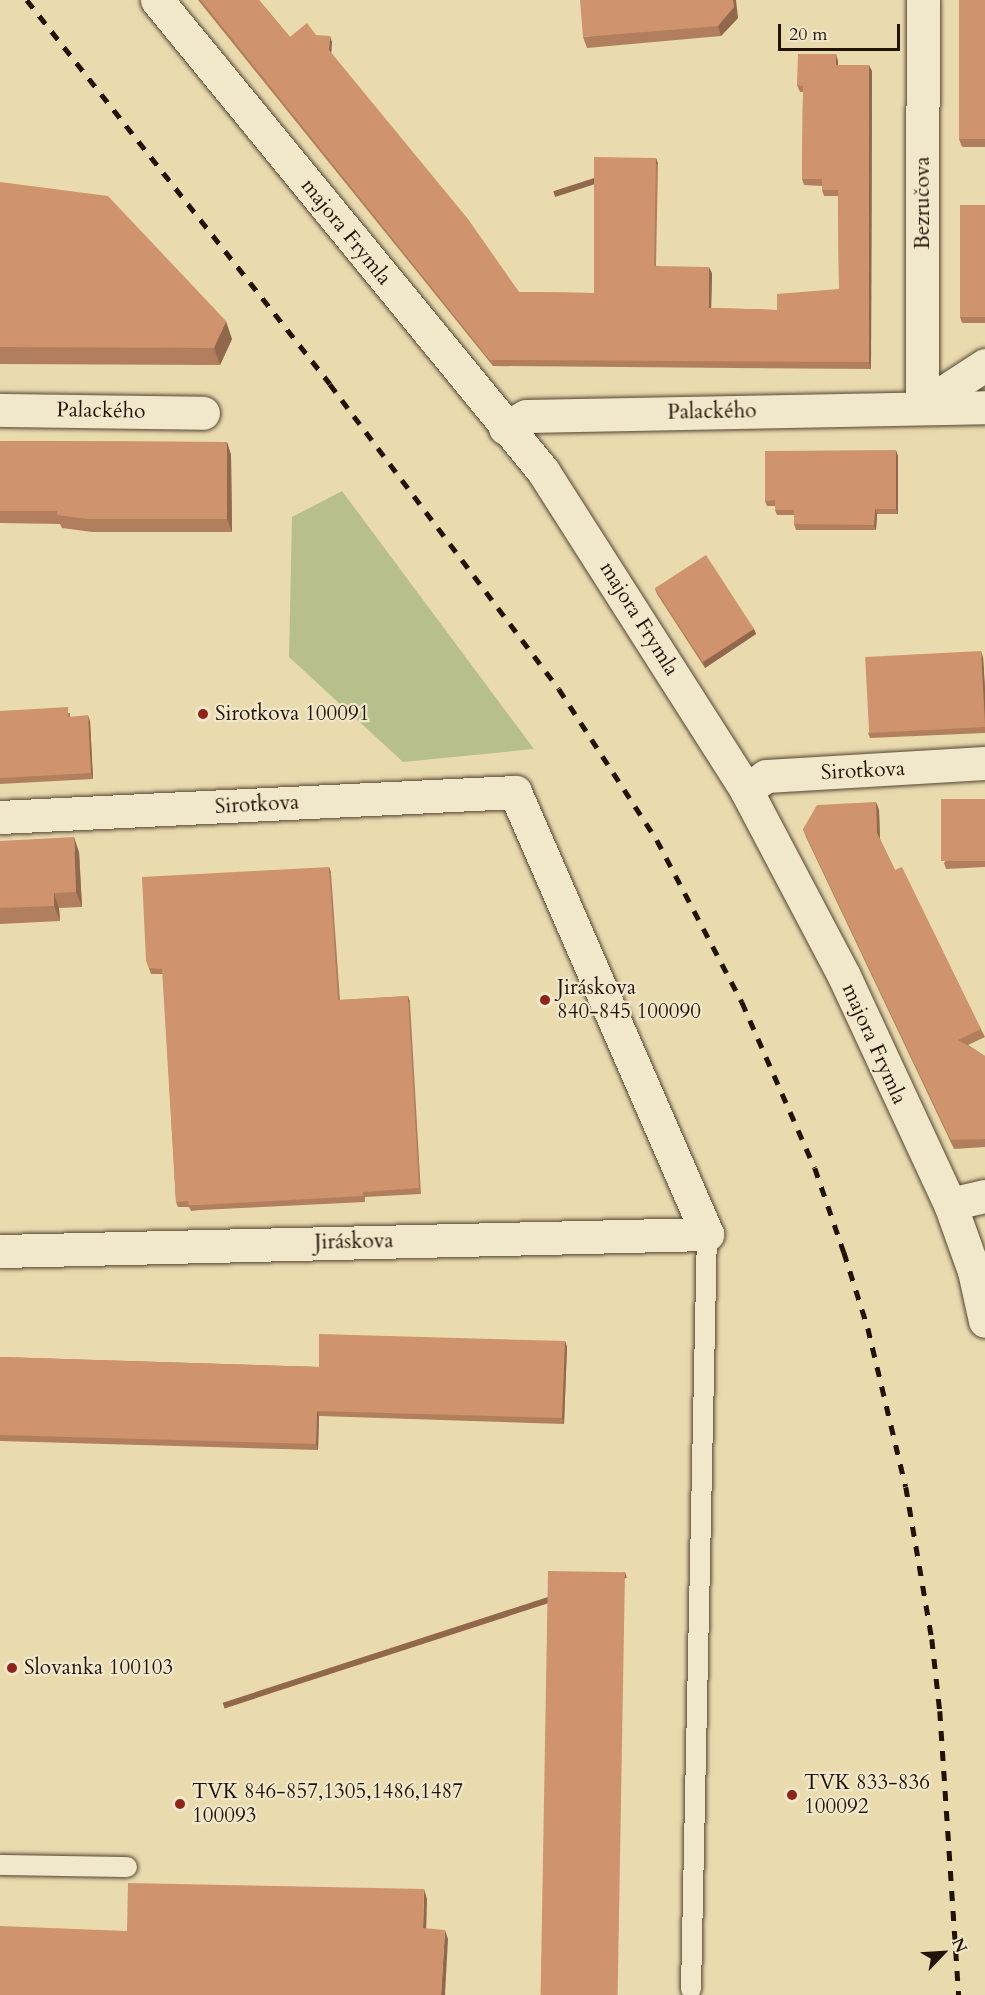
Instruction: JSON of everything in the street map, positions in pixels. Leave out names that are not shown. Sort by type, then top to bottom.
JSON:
[{"type":"street","name":"majora Frymla","points":[[157,0],[505,428],[543,471],[746,790],[844,976],[950,1204],[981,1311]]},
{"type":"street","name":"Bezručova","points":[[922,406],[923,0]]},
{"type":"street","points":[[922,406],[985,365]]},
{"type":"street","name":"Palackého","points":[[505,428],[526,416],[922,406],[985,407]]},
{"type":"street","name":"Palackého","points":[[0,410],[203,413]]},
{"type":"street","name":"Sirotkova","points":[[746,790],[766,776],[985,763]]},
{"type":"street","name":"Sirotkova","points":[[0,817],[515,792],[707,1233]]},
{"type":"street","points":[[950,1204],[985,1197]]},
{"type":"street","name":"Jiráskova","points":[[0,1251],[707,1233]]},
{"type":"lane","points":[[691,1989],[707,1233]]},
{"type":"lane","points":[[0,1865],[127,1867]]},
{"type":"green space","points":[[342,491],[534,749],[403,762],[289,657],[292,517]]},
{"type":"building","points":[[201,0],[259,0],[290,37],[307,23],[316,35],[330,36],[329,50],[468,219],[519,292],[594,293],[594,157],[656,158],[654,266],[709,267],[709,308],[777,310],[777,294],[839,289],[838,190],[822,190],[822,179],[802,179],[803,86],[797,85],[798,54],[836,54],[836,65],[869,65],[869,362],[490,360]]},
{"type":"building","points":[[580,0],[733,0],[734,7],[718,26],[583,37]]},
{"type":"building","points":[[959,0],[985,0],[985,139],[959,139]]},
{"type":"building","points":[[0,182],[108,196],[226,321],[214,348],[0,347]]},
{"type":"building","points":[[960,205],[985,205],[985,317],[960,317]]},
{"type":"building","points":[[0,441],[227,442],[227,519],[88,519],[57,515],[57,511],[0,511]]},
{"type":"building","points":[[896,450],[896,509],[875,509],[874,525],[794,524],[794,510],[775,510],[775,500],[765,501],[765,451]]},
{"type":"building","points":[[706,555],[754,629],[703,662],[655,588]]},
{"type":"building","points":[[981,651],[985,727],[869,733],[865,657]]},
{"type":"building","points":[[68,707],[68,717],[88,715],[91,773],[0,778],[0,711]]},
{"type":"building","points":[[941,799],[985,799],[985,861],[941,861]]},
{"type":"building","points":[[876,802],[877,833],[895,870],[902,867],[981,1029],[958,1040],[985,1056],[985,1139],[951,1140],[803,829],[817,805]]},
{"type":"building","points":[[74,837],[76,892],[54,893],[54,906],[0,908],[0,841]]},
{"type":"building","points":[[329,867],[338,1000],[408,996],[419,1188],[363,1192],[363,1196],[199,1205],[189,1205],[188,1201],[176,1202],[162,969],[149,968],[146,960],[142,877]]},
{"type":"building","points":[[319,1334],[565,1341],[562,1418],[317,1411],[316,1444],[0,1435],[0,1357],[319,1367]]},
{"type":"building","points":[[548,1571],[625,1572],[618,1995],[541,1995]]},
{"type":"building","points":[[128,1883],[424,1889],[423,1928],[445,1930],[441,1995],[0,1995],[0,1926],[127,1931]]},
{"type":"railway","points":[[27,0],[330,384],[559,689],[657,840],[742,1002],[815,1168],[844,1252],[868,1328],[906,1487],[932,1639],[940,1711],[959,1995]]},
{"type":"place","name":"Sirotkova 100091","points":[[203,714]]},
{"type":"place","name":"Jiráskova 840-845 100090","points":[[545,1000]]},
{"type":"place","name":"Slovanka 100103","points":[[12,1668]]},
{"type":"place","name":"TVK 833-836 100092","points":[[792,1795]]},
{"type":"place","name":"TVK 846-857,1305,1486,1487 100093","points":[[180,1804]]}]
